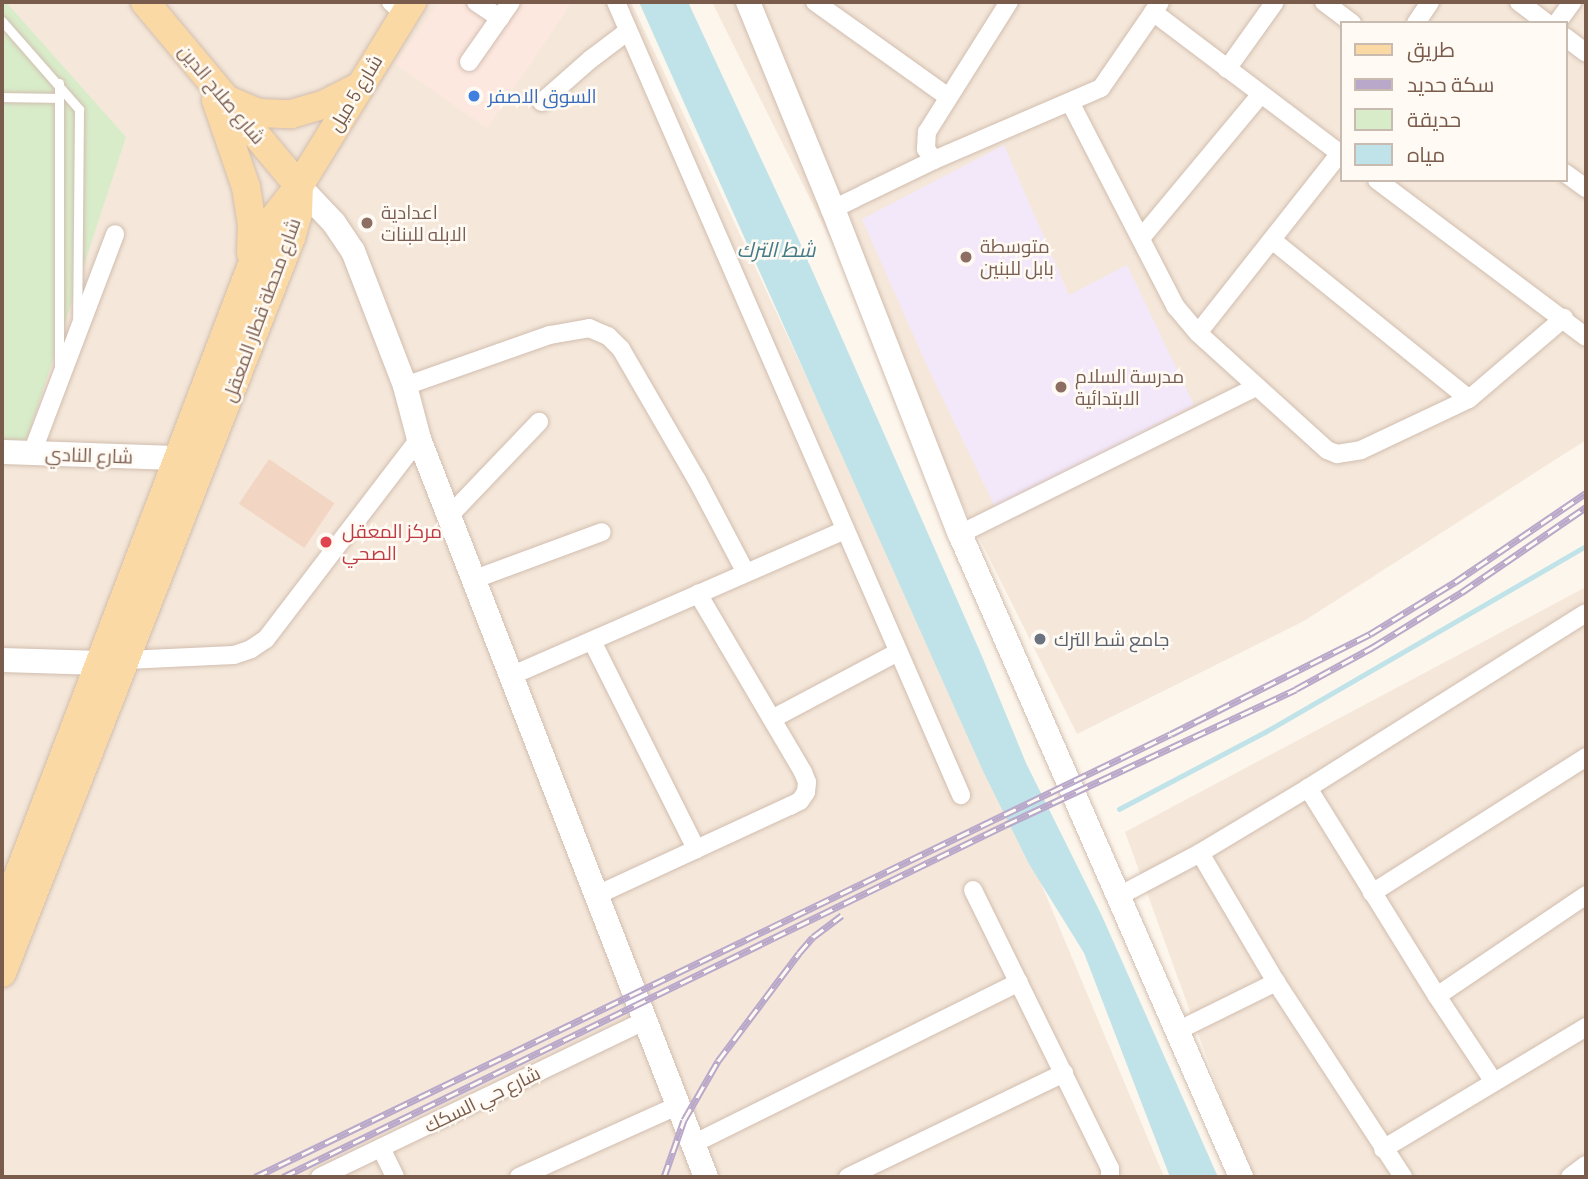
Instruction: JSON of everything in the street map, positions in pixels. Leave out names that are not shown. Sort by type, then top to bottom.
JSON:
[{"type":"main road","name":"شارع صلاح الدين","points":[[145,2],[299,186]]},
{"type":"main road","name":"شارع 5 ميل","points":[[299,186],[402,6]]},
{"type":"main road","points":[[203,72],[231,138],[246,187],[252,224],[250,270]]},
{"type":"main road","points":[[225,99],[258,113],[291,114],[323,105],[358,86]]},
{"type":"main road","name":"شارع محطة قطار المعقل","points":[[2,973],[113,662],[177,458],[266,228],[299,186]]},
{"type":"main road","name":"شارع محطة قطار المعقل","points":[[2,918],[291,238],[298,213],[299,186]]},
{"type":"street","points":[[477,2],[500,18]]},
{"type":"street","points":[[468,62],[511,2]]},
{"type":"street","points":[[615,2],[738,277],[961,795]]},
{"type":"street","points":[[748,2],[833,209],[960,534],[1175,1032],[1241,1177]]},
{"type":"street","points":[[815,2],[947,96]]},
{"type":"street","points":[[934,160],[926,149],[927,132],[947,96],[1009,2]]},
{"type":"street","points":[[1227,69],[1275,2]]},
{"type":"street","points":[[1324,2],[1349,21]]},
{"type":"street","points":[[1417,21],[1430,2]]},
{"type":"street","points":[[1519,2],[1544,21]]},
{"type":"street","points":[[1558,21],[1572,2]]},
{"type":"street","points":[[833,209],[934,160],[1101,88],[1157,7],[1227,69],[1340,154],[1198,333]]},
{"type":"street","points":[[542,102],[628,31]]},
{"type":"street","points":[[1567,39],[1586,53]]},
{"type":"street","points":[[1141,238],[1260,95]]},
{"type":"street","points":[[1070,102],[1163,286],[1198,333],[1327,450],[1337,454],[1361,450],[1469,399],[1564,318]]},
{"type":"street","points":[[1567,174],[1586,188]]},
{"type":"street","points":[[1380,182],[1586,337]]},
{"type":"street","points":[[299,186],[334,223],[353,251],[405,387],[419,439],[706,1177]]},
{"type":"street","points":[[32,453],[115,234]]},
{"type":"street","points":[[1272,240],[1469,399]]},
{"type":"street","points":[[405,387],[551,335],[589,328],[608,336],[621,349],[697,480],[745,571]]},
{"type":"street","points":[[960,534],[1256,387]]},
{"type":"street","points":[[450,515],[539,422]]},
{"type":"street","points":[[2,660],[113,662],[234,655],[251,649],[266,639],[419,439]]},
{"type":"street","name":"شارع النادي","points":[[2,452],[177,458]]},
{"type":"street","points":[[513,675],[745,571],[845,530]]},
{"type":"street","points":[[475,579],[602,533]]},
{"type":"street","points":[[597,895],[800,802],[806,792],[807,782],[803,772],[698,594]]},
{"type":"street","points":[[1117,897],[1200,853],[1308,788],[1586,613]]},
{"type":"street","points":[[592,641],[696,849]]},
{"type":"street","points":[[772,719],[898,652]]},
{"type":"street","points":[[1373,893],[1586,757]]},
{"type":"street","points":[[1308,788],[1437,996],[1494,1082]]},
{"type":"street","points":[[1200,853],[1276,982],[1403,1177]]},
{"type":"street","points":[[973,890],[1110,1168],[1110,1177]]},
{"type":"street","points":[[1437,996],[1586,895]]},
{"type":"street","points":[[693,1143],[1019,982]]},
{"type":"street","points":[[1175,1032],[1276,982]]},
{"type":"street","name":"شارع حي السكك","points":[[320,1177],[644,1021]]},
{"type":"street","points":[[1383,1149],[1586,1027]]},
{"type":"street","points":[[848,1177],[1064,1073]]},
{"type":"street","points":[[519,1177],[677,1106]]},
{"type":"street","points":[[381,1148],[395,1177]]},
{"type":"lane","points":[[2,21],[76,102],[80,113],[77,334]]},
{"type":"lane","points":[[59,83],[59,383]]},
{"type":"lane","points":[[2,97],[59,98]]},
{"type":"shaded area","points":[[2,2],[631,2],[1016,824],[1164,1177],[2,1177]]},
{"type":"shaded area","name":"السوق الاصفر","points":[[439,2],[572,2],[487,128],[395,64]]},
{"type":"shaded area","points":[[712,2],[1586,2],[1586,440],[1304,621],[1077,734]]},
{"type":"shaded area","points":[[1004,145],[1069,295],[1127,265],[1194,405],[996,509],[928,368],[862,219]]},
{"type":"shaded area","points":[[1586,587],[1586,1177],[1250,1177],[1125,832]]},
{"type":"green space","points":[[2,2],[6,2],[126,137],[26,442],[2,442]]},
{"type":"water","name":"شط الترك","points":[[639,2],[688,2],[797,236],[981,654],[1026,763],[1101,914],[1218,1177],[1170,1177],[1084,953],[1029,864],[983,771]]},
{"type":"building","points":[[269,459],[334,503],[304,548],[239,504]]},
{"type":"waterway","points":[[1119,809],[1265,732],[1586,546]]},
{"type":"railway","points":[[255,1177],[1171,734],[1370,634],[1455,582],[1586,493]]},
{"type":"railway","points":[[283,1177],[1005,825],[1296,689],[1373,647],[1462,592],[1586,507]]},
{"type":"railway","points":[[664,1177],[684,1120],[718,1061],[799,953],[813,937],[842,915]]},
{"type":"place","name":"السوق الاصفر","points":[[474,96]]},
{"type":"place","name":"اعدادية الابله للبنات","points":[[367,223]]},
{"type":"place","name":"متوسطة بابل للبنين","points":[[966,257]]},
{"type":"place","name":"مدرسة السلام الابتدائية","points":[[1061,387]]},
{"type":"place","name":"مركز المعقل الصحي","points":[[326,542]]},
{"type":"place","name":"جامع شط الترك","points":[[1040,639]]}]
